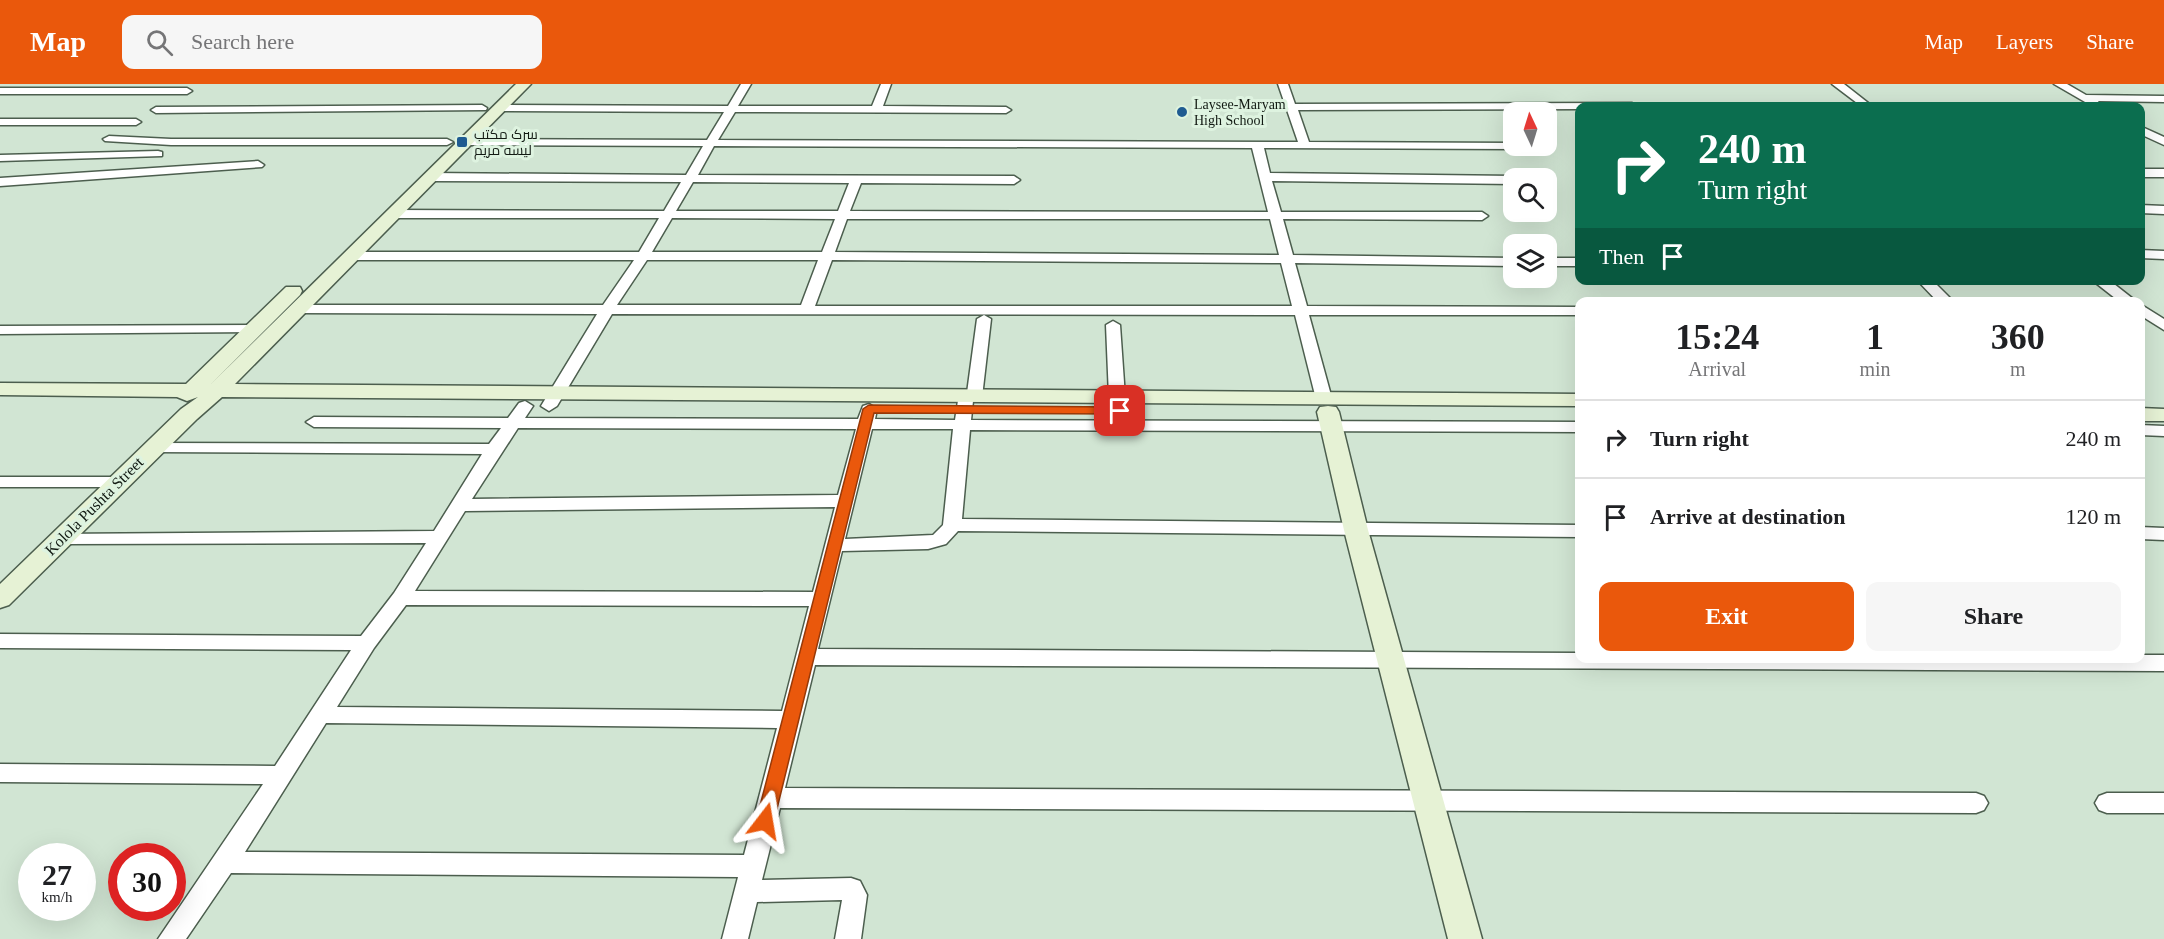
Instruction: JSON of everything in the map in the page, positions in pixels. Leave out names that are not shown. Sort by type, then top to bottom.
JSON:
[{"type":"main road","points":[[491,108],[507,84]]},
{"type":"main road","points":[[196,399],[254,329],[491,108],[524,84]]},
{"type":"main road","points":[[196,399],[299,309],[429,177],[456,143]]},
{"type":"main road","points":[[0,389],[196,399],[525,406],[553,400],[867,416],[1117,397],[1164,404]]},
{"type":"main road","points":[[0,402],[196,399],[553,400],[966,407],[1164,404],[1227,405],[1328,412],[1575,413]]},
{"type":"main road","name":"Kolola Pushta Street","points":[[0,599],[154,447],[196,399]]},
{"type":"main road","points":[[1328,412],[1575,400]]},
{"type":"main road","points":[[1328,412],[1356,530],[1465,939]]},
{"type":"street","points":[[198,84],[109,139],[171,142],[710,141],[1503,146]]},
{"type":"street","points":[[553,400],[746,84]]},
{"type":"street","points":[[877,108],[886,84]]},
{"type":"street","points":[[1283,84],[1305,145]]},
{"type":"street","points":[[1837,84],[1862,102]]},
{"type":"street","points":[[2060,84],[2092,102]]},
{"type":"street","points":[[0,91],[187,91]]},
{"type":"street","points":[[2085,98],[2164,99]]},
{"type":"street","points":[[1291,107],[1575,106]]},
{"type":"street","points":[[156,110],[491,108],[1006,110]]},
{"type":"street","points":[[0,122],[136,122]]},
{"type":"street","points":[[2145,134],[2163,138]]},
{"type":"street","points":[[135,173],[171,142]]},
{"type":"street","points":[[1257,146],[1328,412]]},
{"type":"street","points":[[0,158],[158,154]]},
{"type":"street","points":[[0,182],[258,165]]},
{"type":"street","points":[[2145,173],[2164,173]]},
{"type":"street","points":[[429,177],[1014,180]]},
{"type":"street","points":[[1267,177],[1503,180]]},
{"type":"street","points":[[806,310],[856,179]]},
{"type":"street","points":[[2145,209],[2164,210]]},
{"type":"street","points":[[392,214],[1482,216]]},
{"type":"street","points":[[2145,254],[2164,255]]},
{"type":"street","points":[[351,256],[828,256],[1503,262]]},
{"type":"street","points":[[1557,262],[1575,262]]},
{"type":"street","points":[[1929,285],[1942,297]]},
{"type":"street","points":[[2106,285],[2123,297]]},
{"type":"street","points":[[299,309],[1575,311]]},
{"type":"street","points":[[2145,312],[2164,314]]},
{"type":"street","points":[[2145,313],[2164,326]]},
{"type":"street","points":[[835,545],[928,543],[942,539],[952,525],[966,407],[984,319]]},
{"type":"street","points":[[1113,325],[1117,397]]},
{"type":"street","points":[[0,330],[254,329]]},
{"type":"street","points":[[171,939],[225,862],[367,644],[401,598],[494,449],[525,406]]},
{"type":"street","points":[[966,407],[1328,412],[1575,427]]},
{"type":"street","points":[[314,422],[512,424],[867,416],[735,939]]},
{"type":"street","points":[[154,447],[494,449]]},
{"type":"street","points":[[0,482],[119,482]]},
{"type":"street","points":[[459,505],[845,501]]},
{"type":"street","points":[[952,525],[1575,531]]},
{"type":"street","points":[[2145,533],[2164,534]]},
{"type":"street","points":[[63,538],[438,537]]},
{"type":"street","points":[[401,598],[821,599]]},
{"type":"street","points":[[0,641],[367,644]]},
{"type":"street","points":[[806,657],[1575,661]]},
{"type":"street","points":[[2145,663],[2164,663]]},
{"type":"street","points":[[320,715],[791,720]]},
{"type":"street","points":[[0,773],[280,775]]},
{"type":"street","points":[[771,798],[1976,803]]},
{"type":"street","points":[[2108,803],[2164,803]]},
{"type":"street","points":[[225,862],[754,866]]},
{"type":"street","points":[[748,891],[851,889],[855,895],[848,939]]},
{"type":"place","name":"Laysee-Maryam High School","points":[[1182,112]]},
{"type":"place","name":"سرک مکتب لیسه مریم","points":[[462,142]]},
{"type":"route","points":[[765,821],[869,409],[1120,411]]}]
